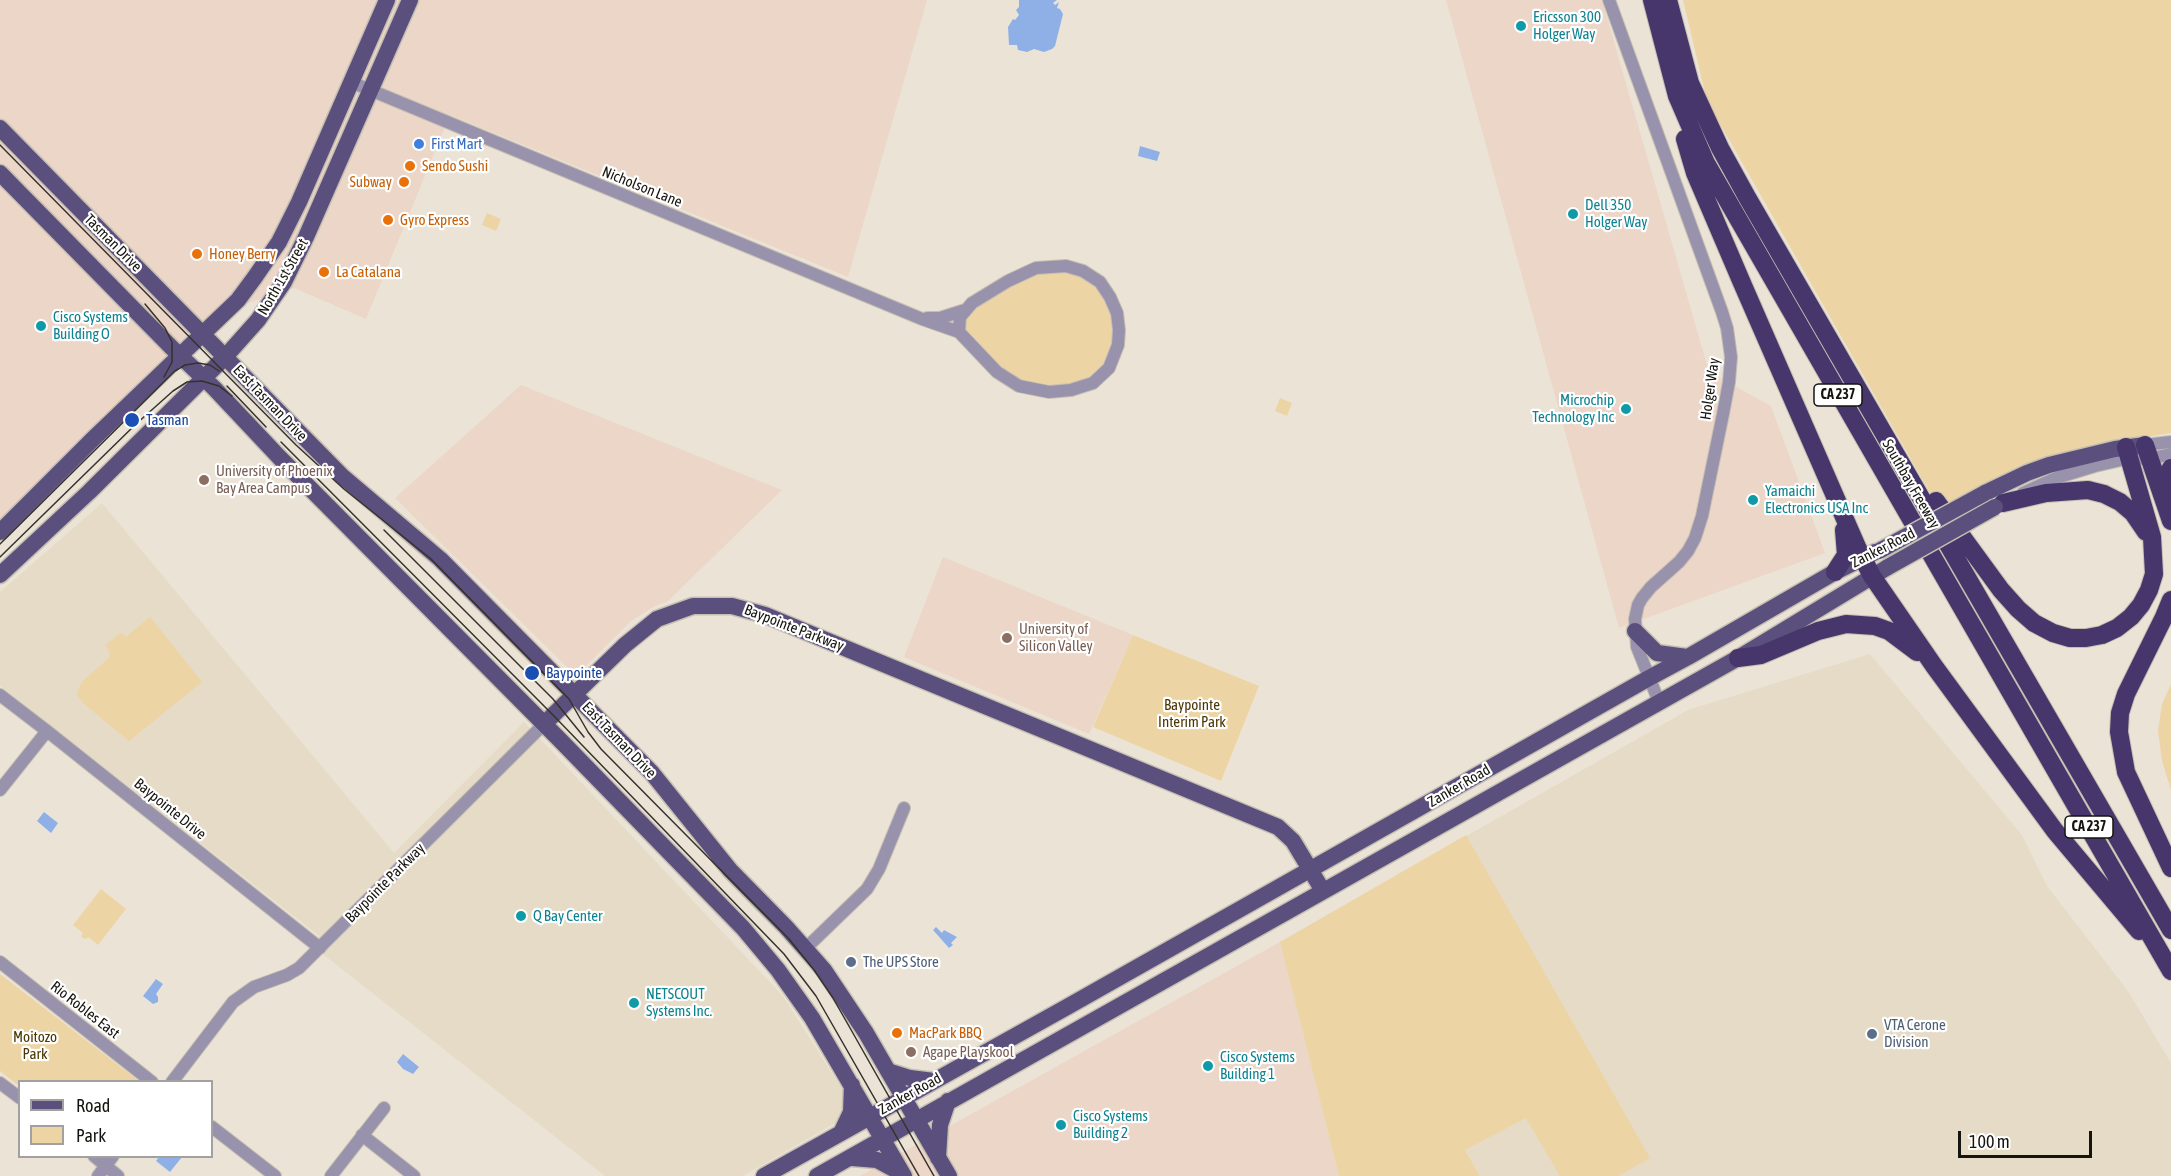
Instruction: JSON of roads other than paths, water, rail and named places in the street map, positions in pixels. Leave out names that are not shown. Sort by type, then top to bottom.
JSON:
[{"type":"highway","name":"Southbay Freeway","points":[[1652,0],[1677,96],[1706,163],[2170,969]]},
{"type":"highway","points":[[1668,0],[1690,83],[1746,197],[2171,930]]},
{"type":"highway","name":"Southbay Freeway","points":[[1675,0],[1696,74],[1729,152],[1928,490],[1986,598],[2171,915]]},
{"type":"highway","points":[[1677,96],[1680,123],[1695,173],[1836,499],[1934,666],[2055,831],[2170,969]]},
{"type":"highway","points":[[1928,490],[2001,590],[2026,616],[2053,633],[2070,638],[2102,635],[2124,622],[2141,605],[2154,574],[2154,556],[2148,518],[2128,452]]},
{"type":"highway","points":[[2147,452],[2169,515]]},
{"type":"highway","points":[[2169,515],[2165,489],[2166,477],[2171,468]]},
{"type":"highway","points":[[1999,505],[2073,490],[2088,490],[2104,494],[2120,502],[2133,513],[2143,526],[2154,556]]},
{"type":"highway","points":[[1834,572],[1844,560],[1846,549],[1845,534],[1836,499]]},
{"type":"highway","points":[[2171,600],[2126,694],[2120,713],[2119,732],[2126,772],[2171,868]]},
{"type":"highway","points":[[1738,658],[1761,655],[1832,627],[1861,624],[1889,631],[1934,666]]},
{"type":"main road","name":"North 1st Street","points":[[0,532],[238,300],[261,269],[279,242],[299,202],[387,0]]},
{"type":"main road","name":"North 1st Street","points":[[0,575],[89,492],[225,357],[258,320],[287,275],[330,185],[410,0]]},
{"type":"main road","name":"Tasman Drive","points":[[0,128],[225,357]]},
{"type":"main road","points":[[0,173],[204,378]]},
{"type":"main road","name":"East Tasman Drive","points":[[225,357],[342,476],[426,546],[652,773],[730,870],[806,948],[838,989],[949,1176]]},
{"type":"main road","name":"East Tasman Drive","points":[[204,378],[286,464],[727,910],[761,948],[812,1018],[904,1175]]},
{"type":"main road","name":"Zanker Road","points":[[764,1176],[1688,657],[1834,572],[1985,493],[2049,465],[2076,457],[2147,452]]},
{"type":"main road","name":"Zanker Road","points":[[817,1176],[1738,658],[1880,571],[1999,505]]},
{"type":"main road","name":"Baypointe Parkway","points":[[544,724],[625,645],[657,619],[693,606],[712,604],[748,609],[1278,827],[1293,841],[1323,891]]},
{"type":"main road","points":[[1635,631],[1657,653],[1688,657]]},
{"type":"main road","points":[[888,1071],[910,1078],[934,1081]]},
{"type":"main road","points":[[841,1133],[852,1106],[852,1085]]},
{"type":"main road","points":[[938,1158],[940,1125],[948,1101]]},
{"type":"main road","points":[[852,1158],[877,1160],[890,1165],[904,1175]]},
{"type":"street","name":"Holger Way","points":[[1609,0],[1722,312],[1731,357],[1729,382],[1698,531],[1688,551],[1651,587],[1638,605],[1635,631],[1637,647],[1659,702]]},
{"type":"street","name":"Nicholson Lane","points":[[351,82],[922,319],[959,332],[998,372],[1019,386],[1049,392],[1071,390],[1093,383],[1109,368],[1118,345],[1117,313],[1110,297],[1100,282],[1083,271],[1066,266],[1036,268],[1008,281],[972,303],[965,310],[940,318],[922,319]]},
{"type":"street","points":[[959,332],[960,317],[965,310]]},
{"type":"street","name":"Zanker Road","points":[[2147,452],[2171,441]]},
{"type":"street","name":"Zanker Road","points":[[1999,505],[2056,478],[2128,452]]},
{"type":"street","name":"Zanker Road","points":[[2147,452],[2171,454]]},
{"type":"street","name":"Baypointe Drive","points":[[0,695],[320,948]]},
{"type":"street","name":"Baypointe Parkway","points":[[174,1080],[233,1002],[254,987],[293,972],[320,948],[544,724]]},
{"type":"street","points":[[0,790],[47,730]]},
{"type":"street","points":[[806,948],[867,889],[879,868],[904,808]]},
{"type":"street","name":"Rio Robles East","points":[[0,962],[149,1080]]},
{"type":"street","points":[[0,1083],[18,1096]]},
{"type":"street","points":[[331,1176],[384,1108]]},
{"type":"street","points":[[213,1128],[275,1176]]},
{"type":"street","points":[[363,1135],[414,1176]]},
{"type":"street","points":[[106,1166],[118,1176]]},
{"type":"water","points":[[1019,0],[1057,0],[1053,3],[1055,5],[1059,2],[1057,8],[1063,14],[1055,46],[1052,49],[1044,52],[1034,49],[1027,52],[1018,50],[1017,45],[1009,45],[1008,27],[1019,15],[1016,10],[1019,7]]},
{"type":"water","points":[[1140,146],[1160,152],[1157,161],[1138,156]]},
{"type":"water","points":[[44,812],[58,823],[51,833],[37,821]]},
{"type":"water","points":[[936,927],[942,933],[944,930],[957,937],[951,943],[953,945],[949,948],[933,930]]},
{"type":"water","points":[[156,979],[163,984],[156,994],[158,1002],[153,1004],[143,996]]},
{"type":"water","points":[[403,1054],[419,1067],[413,1074],[403,1069],[397,1062]]},
{"type":"water","points":[[158,1158],[181,1158],[170,1172],[156,1161]]},
{"type":"tram line","points":[[0,145],[296,445],[344,489],[431,559],[569,699],[601,749],[789,939],[833,998],[934,1176]]},
{"type":"tram line","points":[[145,304],[165,328],[172,342],[172,362],[164,377]]},
{"type":"tram line","points":[[0,544],[175,371],[185,365],[198,363],[210,365],[219,371]]},
{"type":"tram line","points":[[0,557],[136,424],[173,391],[187,382],[202,381],[219,386],[232,396]]},
{"type":"tram line","points":[[227,386],[266,427]]},
{"type":"tram line","points":[[281,442],[553,715],[784,954],[816,996],[919,1176]]},
{"type":"tram line","points":[[384,530],[553,699],[584,737]]},
{"type":"place","name":"Ericsson 300 Holger Way","points":[[1521,26]]},
{"type":"place","name":"First Mart","points":[[419,144]]},
{"type":"place","name":"Sendo Sushi","points":[[410,166]]},
{"type":"place","name":"Subway","points":[[404,182]]},
{"type":"place","name":"Dell 350 Holger Way","points":[[1573,214]]},
{"type":"place","name":"Gyro Express","points":[[388,220]]},
{"type":"place","name":"Honey Berry","points":[[197,254]]},
{"type":"place","name":"La Catalana","points":[[324,272]]},
{"type":"place","name":"Cisco Systems Building O","points":[[41,326]]},
{"type":"place","name":"Microchip Technology Inc","points":[[1626,409]]},
{"type":"place","name":"Tasman","points":[[132,420]]},
{"type":"place","name":"University of Phoenix Bay Area Campus","points":[[204,480]]},
{"type":"place","name":"Yamaichi Electronics USA Inc","points":[[1753,500]]},
{"type":"place","name":"University of Silicon Valley","points":[[1007,638]]},
{"type":"place","name":"Baypointe","points":[[532,673]]},
{"type":"place","name":"Q Bay Center","points":[[521,916]]},
{"type":"place","name":"The UPS Store","points":[[851,962]]},
{"type":"place","name":"NETSCOUT Systems Inc.","points":[[634,1003]]},
{"type":"place","name":"MacPark BBQ","points":[[897,1033]]},
{"type":"place","name":"VTA Cerone Division","points":[[1872,1034]]},
{"type":"place","name":"Agape Playskool","points":[[911,1052]]},
{"type":"place","name":"Cisco Systems Building 1","points":[[1208,1066]]},
{"type":"place","name":"Cisco Systems Building 2","points":[[1061,1125]]},
{"type":"park label","name":"Baypointe Interim Park","points":[[1192,714]]},
{"type":"park label","name":"Moitozo Park","points":[[35,1046]]}]
